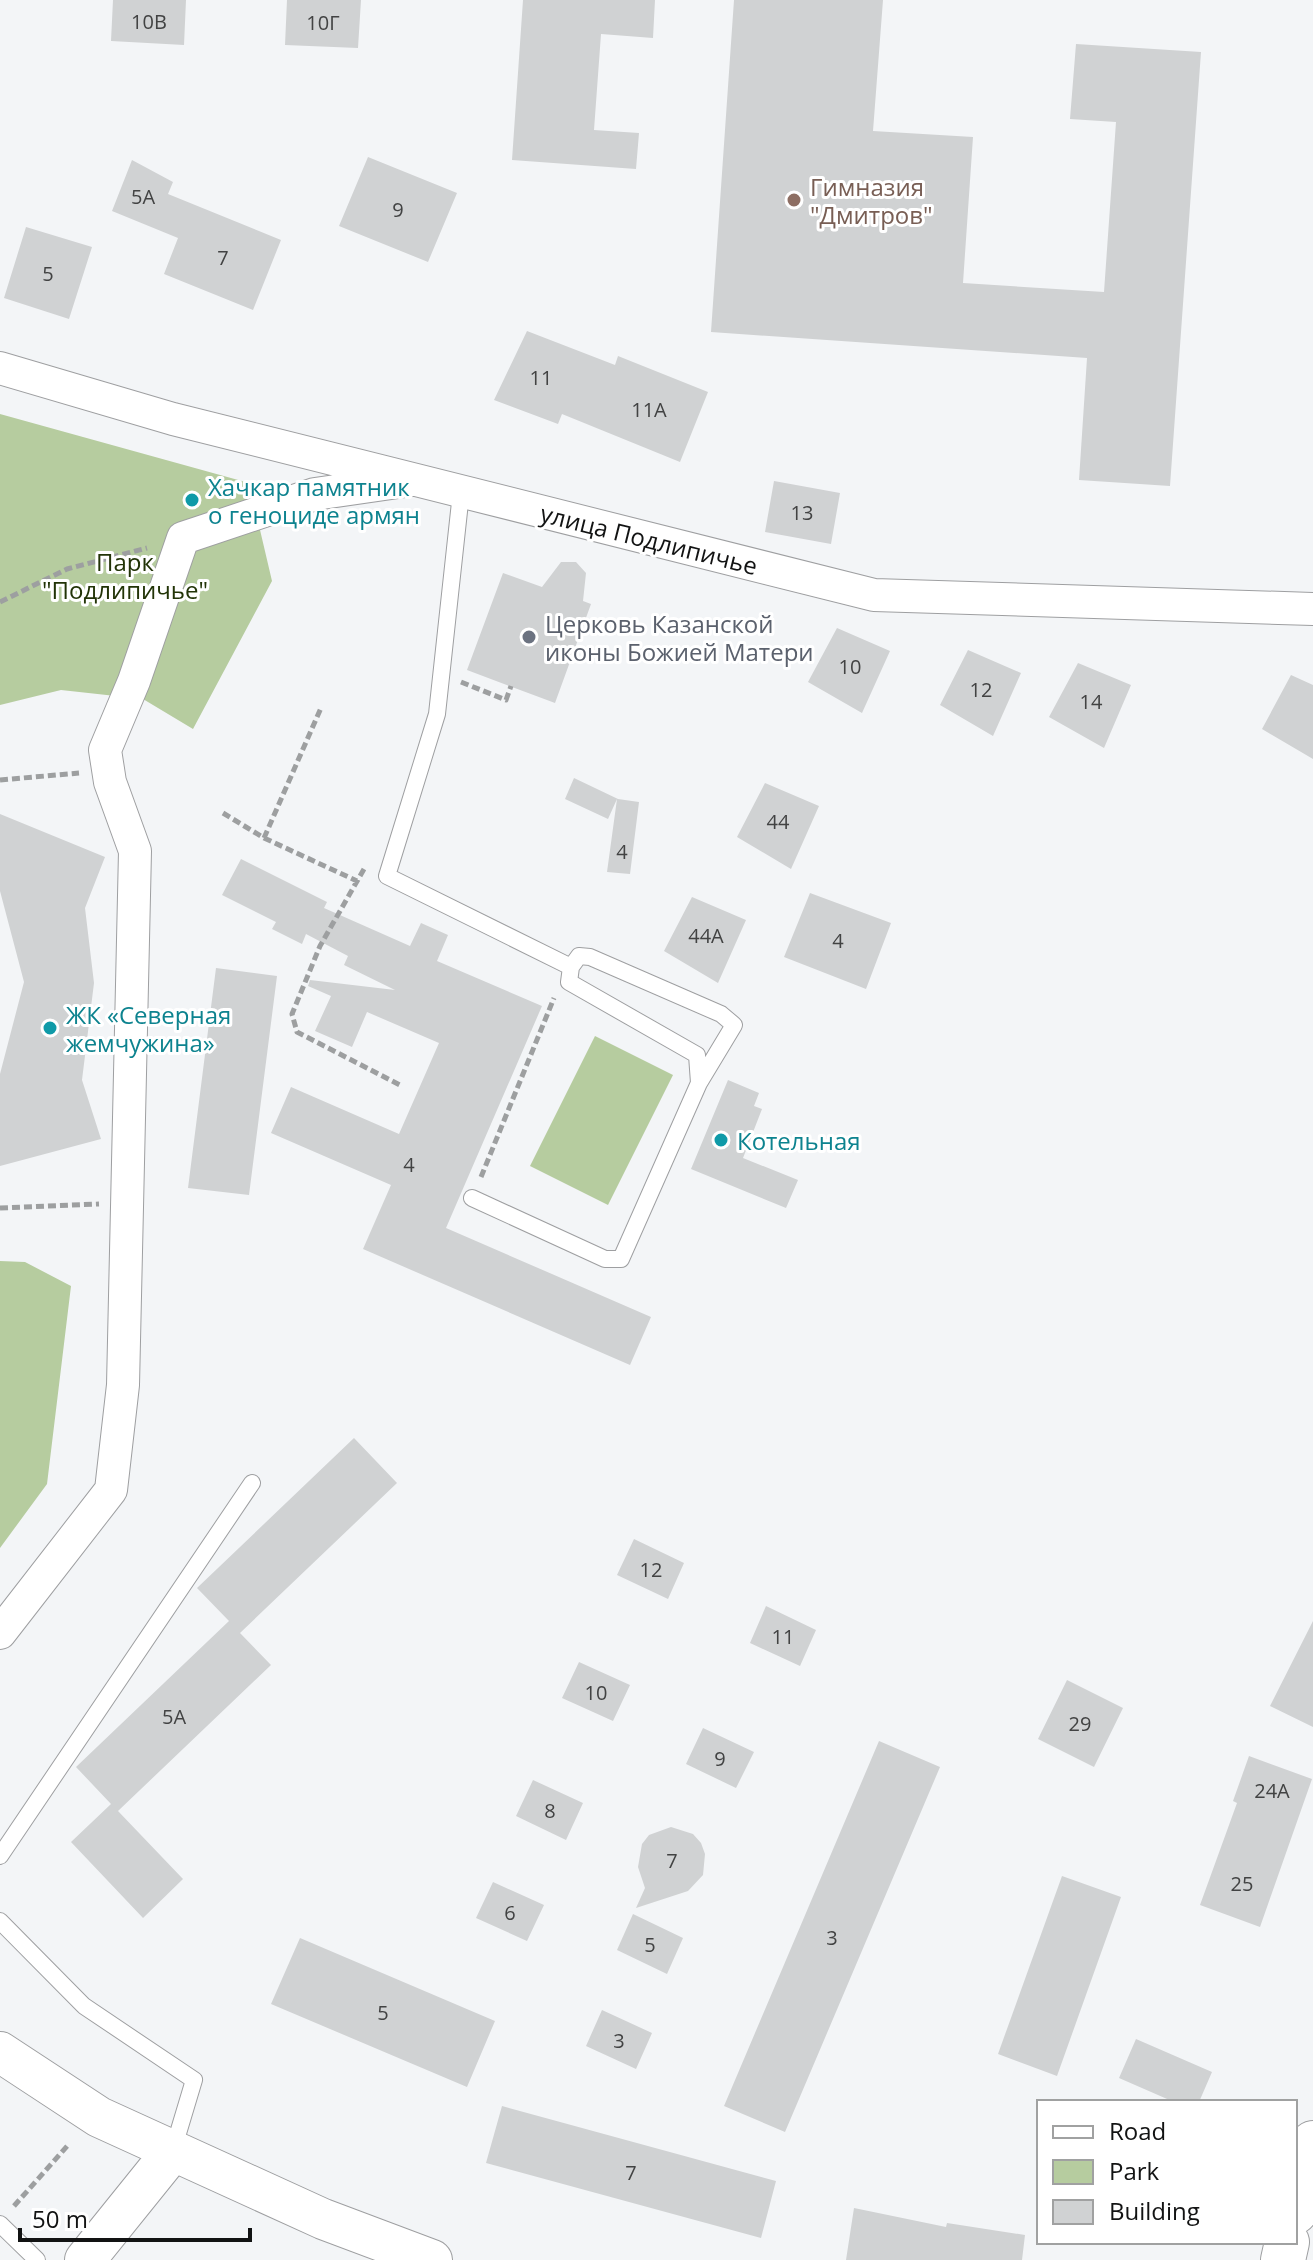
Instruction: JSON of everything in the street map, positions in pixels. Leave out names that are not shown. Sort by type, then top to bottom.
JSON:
[{"type":"main road","points":[[1297,2204],[1313,2143]]},
{"type":"street","name":"улица Подлипичье","points":[[0,368],[173,419],[874,595],[1313,609]]},
{"type":"street","points":[[0,1633],[111,1490],[123,1385],[135,851],[110,782],[105,750],[134,681],[183,538],[315,494],[412,480]]},
{"type":"street","points":[[0,2052],[99,2117],[323,2219],[432,2260]]},
{"type":"street","points":[[85,2260],[172,2152]]},
{"type":"lane","points":[[461,493],[435,723],[387,876],[566,964]]},
{"type":"lane","points":[[472,1198],[605,1259],[621,1259],[699,1083],[734,1025],[721,1014],[590,957],[579,956],[566,964]]},
{"type":"lane","points":[[566,964],[569,982],[697,1055],[699,1083]]},
{"type":"lane","points":[[0,1856],[252,1483]]},
{"type":"lane","points":[[0,1921],[84,2006],[194,2080],[172,2152]]},
{"type":"lane","points":[[4,2218],[37,2260]]},
{"type":"path","points":[[441,674],[506,700],[511,686]]},
{"type":"path","points":[[264,838],[321,708]]},
{"type":"path","points":[[0,780],[89,773]]},
{"type":"path","points":[[223,813],[264,838],[357,881]]},
{"type":"path","points":[[364,868],[320,946],[292,1014],[297,1032],[400,1085]]},
{"type":"path","points":[[472,1198],[566,964]]},
{"type":"path","points":[[0,1208],[125,1202]]},
{"type":"path","points":[[4,2218],[69,2144]]},
{"type":"green space","name":"Парк \"Подлипичье\"","points":[[0,414],[249,483],[272,581],[193,729],[143,699],[61,690],[0,705]]},
{"type":"green space","points":[[595,1036],[673,1075],[608,1205],[530,1166]]},
{"type":"green space","points":[[0,1261],[25,1262],[71,1286],[47,1484],[0,1548]]},
{"type":"building","points":[[113,0],[186,0],[184,45],[111,41]]},
{"type":"building","points":[[287,0],[361,0],[358,48],[285,45]]},
{"type":"building","points":[[523,0],[655,0],[653,38],[601,34],[594,130],[639,133],[636,169],[512,160]]},
{"type":"building","name":"Гимназия \"Дмитров\"","points":[[734,0],[883,0],[873,131],[973,137],[963,283],[1104,292],[1116,122],[1070,119],[1076,44],[1201,52],[1170,486],[1079,480],[1087,358],[711,332]]},
{"type":"building","points":[[368,157],[457,193],[428,262],[339,226]]},
{"type":"building","points":[[132,160],[173,182],[168,194],[281,240],[253,310],[164,274],[178,238],[112,211]]},
{"type":"building","points":[[26,227],[92,247],[69,319],[4,298]]},
{"type":"building","points":[[527,331],[615,365],[618,356],[708,392],[680,462],[562,414],[558,424],[494,400]]},
{"type":"building","points":[[774,481],[840,493],[831,544],[765,532]]},
{"type":"building","name":"Церковь Казанской иконы Божией Матери","points":[[561,562],[576,562],[586,573],[583,601],[591,604],[555,703],[467,670],[503,573],[542,587]]},
{"type":"building","points":[[837,628],[890,651],[862,713],[808,682]]},
{"type":"building","points":[[968,650],[1021,673],[993,736],[940,705]]},
{"type":"building","points":[[1078,663],[1131,685],[1104,748],[1049,717]]},
{"type":"building","points":[[1291,675],[1313,685],[1313,759],[1262,729]]},
{"type":"building","points":[[574,778],[618,799],[639,802],[630,874],[607,872],[617,799],[608,819],[565,799]]},
{"type":"building","points":[[765,783],[819,806],[791,869],[737,837]]},
{"type":"building","name":"ЖК «Северная жемчужина»","points":[[0,814],[105,857],[85,908],[94,983],[82,1080],[101,1139],[0,1166],[0,1074],[24,982],[0,891]]},
{"type":"building","points":[[241,859],[327,902],[324,908],[410,946],[421,923],[448,935],[437,961],[542,1006],[446,1228],[651,1317],[630,1365],[363,1249],[391,1185],[271,1133],[291,1087],[399,1134],[439,1043],[367,1012],[352,1047],[315,1031],[331,996],[308,986],[310,980],[395,990],[344,965],[348,956],[306,934],[302,944],[272,929],[276,922],[222,895]]},
{"type":"building","points":[[810,893],[891,923],[866,989],[784,957]]},
{"type":"building","points":[[692,897],[746,920],[718,983],[664,951]]},
{"type":"building","points":[[216,968],[277,976],[249,1195],[188,1188]]},
{"type":"building","name":"Котельная","points":[[728,1080],[759,1093],[754,1106],[762,1109],[743,1158],[798,1180],[786,1208],[691,1169]]},
{"type":"building","points":[[354,1438],[397,1483],[240,1633],[271,1665],[118,1811],[183,1879],[143,1918],[71,1842],[111,1804],[76,1767],[229,1621],[197,1588]]},
{"type":"building","points":[[634,1539],[684,1563],[668,1599],[617,1575]]},
{"type":"building","points":[[766,1606],[816,1630],[800,1666],[750,1643]]},
{"type":"building","points":[[1313,1621],[1313,1727],[1270,1706]]},
{"type":"building","points":[[579,1662],[630,1685],[613,1721],[562,1698]]},
{"type":"building","points":[[1067,1680],[1123,1708],[1094,1767],[1038,1739]]},
{"type":"building","points":[[703,1728],[754,1752],[736,1788],[686,1764]]},
{"type":"building","points":[[879,1741],[940,1767],[785,2132],[724,2106]]},
{"type":"building","points":[[1249,1756],[1312,1779],[1260,1927],[1200,1905],[1237,1803],[1233,1801]]},
{"type":"building","points":[[533,1780],[583,1803],[566,1840],[516,1816]]},
{"type":"building","points":[[671,1827],[693,1834],[701,1843],[705,1854],[703,1875],[688,1891],[636,1908],[645,1888],[638,1867],[642,1844],[649,1835]]},
{"type":"building","points":[[1062,1876],[1121,1897],[1057,2076],[998,2054]]},
{"type":"building","points":[[493,1882],[544,1905],[527,1941],[476,1918]]},
{"type":"building","points":[[633,1914],[683,1938],[667,1974],[617,1950]]},
{"type":"building","points":[[300,1938],[495,2021],[467,2087],[271,2004]]},
{"type":"building","points":[[602,2010],[652,2033],[636,2069],[586,2046]]},
{"type":"building","points":[[1136,2039],[1212,2072],[1200,2100],[1169,2100],[1119,2078]]},
{"type":"building","points":[[502,2106],[776,2181],[761,2238],[486,2163]]},
{"type":"building","points":[[854,2208],[946,2227],[947,2223],[1025,2235],[1022,2260],[846,2260]]},
{"type":"place","name":"Гимназия \"Дмитров\"","points":[[794,200]]},
{"type":"place","name":"Хачкар памятник о геноциде армян","points":[[192,500]]},
{"type":"place","name":"Церковь Казанской иконы Божией Матери","points":[[529,637]]},
{"type":"place","name":"ЖК «Северная жемчужина»","points":[[50,1028]]},
{"type":"place","name":"Котельная","points":[[721,1140]]}]
